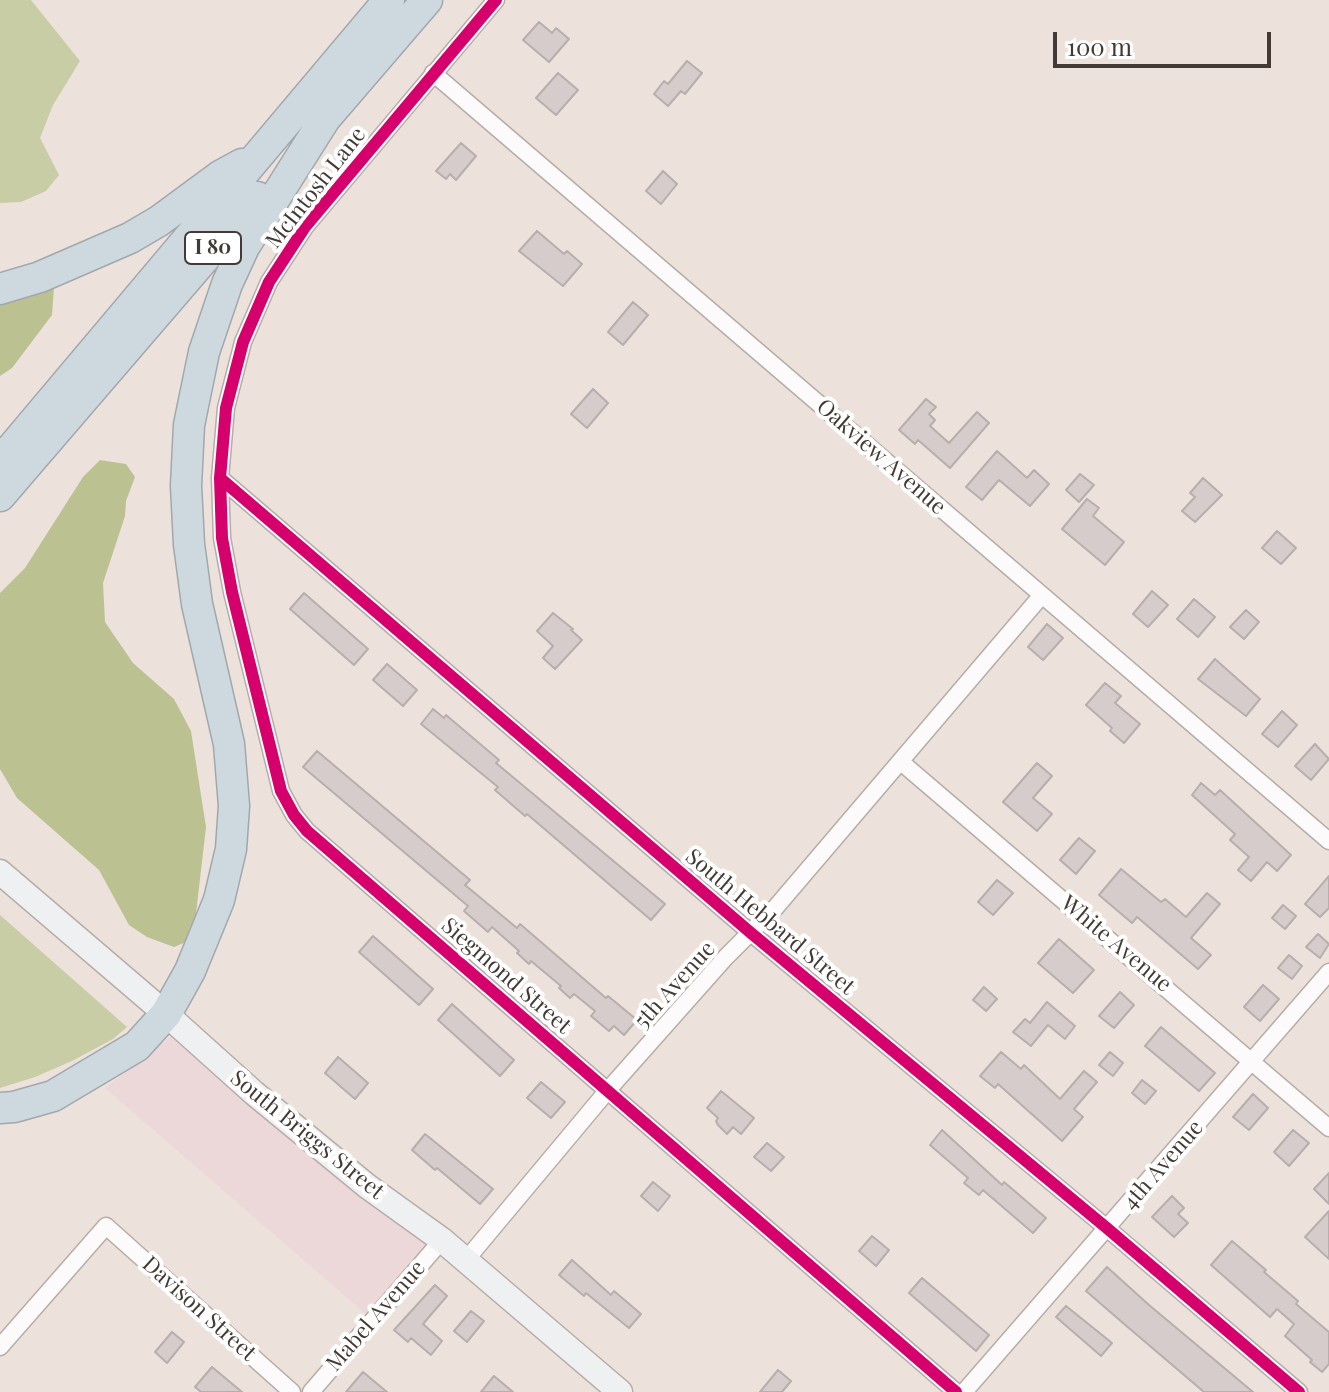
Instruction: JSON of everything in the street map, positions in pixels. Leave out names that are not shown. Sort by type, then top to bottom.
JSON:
[{"type":"highway","name":"I 80","points":[[0,462],[389,0]]},
{"type":"highway","name":"I 80","points":[[0,496],[427,0]]},
{"type":"highway","points":[[0,1108],[53,1096],[137,1046],[166,1014],[190,971],[219,900],[231,849],[234,806],[229,744],[197,604],[189,544],[186,486],[189,425],[204,352],[238,260],[328,114]]},
{"type":"highway","points":[[0,289],[40,277],[130,238],[159,221],[220,176],[261,154]]},
{"type":"street","name":"McIntosh Lane","points":[[220,478],[226,408],[236,368],[243,342],[269,282],[305,227],[496,0]]},
{"type":"street","name":"Oakview Avenue","points":[[433,73],[1329,841]]},
{"type":"street","name":"South Hebbard Street","points":[[220,478],[751,933],[1299,1392]]},
{"type":"street","name":"Siegmond Street","points":[[220,478],[222,538],[232,592],[281,791],[294,815],[307,831],[956,1392]]},
{"type":"street","name":"5th Avenue","points":[[466,1260],[608,1090],[901,762],[1042,595]]},
{"type":"street","name":"White Avenue","points":[[901,762],[1329,1128]]},
{"type":"street","name":"South Briggs Street","points":[[0,872],[254,1093],[367,1186],[442,1240],[620,1392]]},
{"type":"street","name":"4th Avenue","points":[[964,1392],[1329,972]]},
{"type":"street","name":"Davison Street","points":[[0,1347],[106,1226],[292,1392]]},
{"type":"street","name":"Mabel Avenue","points":[[311,1392],[442,1240]]},
{"type":"shaded area","points":[[185,1025],[445,1235],[375,1322],[105,1088]]},
{"type":"green space","points":[[0,0],[31,0],[80,61],[53,105],[40,138],[59,175],[46,191],[21,202],[0,203]]},
{"type":"green space","points":[[0,285],[54,287],[52,315],[12,368],[0,376]]},
{"type":"green space","points":[[100,460],[126,464],[135,477],[103,583],[105,622],[133,663],[174,699],[191,731],[206,827],[193,939],[174,947],[147,937],[129,925],[99,870],[17,798],[0,769],[0,593],[25,568],[83,477]]},
{"type":"green space","points":[[0,915],[127,1027],[113,1039],[72,1061],[0,1088]]},
{"type":"building","points":[[539,22],[552,33],[556,28],[569,39],[549,62],[523,40]]},
{"type":"building","points":[[687,61],[702,73],[685,94],[681,91],[668,106],[654,94],[664,81],[668,84]]},
{"type":"building","points":[[558,73],[578,90],[556,115],[536,98]]},
{"type":"building","points":[[461,143],[476,156],[456,180],[450,174],[446,179],[436,171]]},
{"type":"building","points":[[663,171],[677,184],[661,204],[646,191]]},
{"type":"building","points":[[537,231],[564,254],[567,251],[582,264],[563,286],[519,251]]},
{"type":"building","points":[[633,302],[648,315],[623,345],[608,332]]},
{"type":"building","points":[[593,389],[608,403],[587,428],[571,414]]},
{"type":"building","points":[[926,399],[936,407],[929,414],[935,420],[930,426],[949,443],[977,412],[989,423],[950,468],[918,440],[915,444],[899,430]]},
{"type":"building","points":[[997,451],[1027,478],[1034,470],[1049,484],[1030,506],[999,480],[982,500],[966,487]]},
{"type":"building","points":[[1080,474],[1094,485],[1079,502],[1066,490]]},
{"type":"building","points":[[1203,478],[1222,495],[1195,522],[1182,511],[1195,497],[1190,493]]},
{"type":"building","points":[[1087,499],[1099,508],[1093,516],[1124,542],[1105,565],[1062,529]]},
{"type":"building","points":[[1277,531],[1296,548],[1281,564],[1262,548]]},
{"type":"building","points":[[1152,591],[1168,605],[1148,627],[1133,614]]},
{"type":"building","points":[[304,593],[368,649],[354,665],[290,609]]},
{"type":"building","points":[[1194,599],[1215,617],[1198,637],[1177,619]]},
{"type":"building","points":[[1246,610],[1259,622],[1244,639],[1230,627]]},
{"type":"building","points":[[553,613],[582,640],[555,669],[543,658],[553,646],[537,631]]},
{"type":"building","points":[[1047,624],[1063,638],[1043,660],[1028,647]]},
{"type":"building","points":[[1215,659],[1260,699],[1246,716],[1198,679]]},
{"type":"building","points":[[387,664],[417,690],[403,706],[373,680]]},
{"type":"building","points":[[1105,683],[1121,696],[1115,703],[1140,724],[1124,743],[1086,705]]},
{"type":"building","points":[[433,709],[444,718],[446,715],[499,760],[496,763],[665,904],[651,920],[527,814],[525,816],[495,790],[498,787],[421,724]]},
{"type":"building","points":[[1282,711],[1297,725],[1278,747],[1262,734]]},
{"type":"building","points":[[1315,744],[1329,759],[1311,780],[1295,766]]},
{"type":"building","points":[[317,751],[470,880],[465,885],[517,928],[520,924],[606,998],[608,996],[637,1020],[624,1035],[614,1026],[609,1031],[591,1016],[595,1011],[574,994],[570,998],[559,988],[561,986],[531,961],[529,964],[492,927],[488,932],[464,911],[468,906],[303,767]]},
{"type":"building","points":[[1037,763],[1052,776],[1033,798],[1052,814],[1037,831],[1003,802]]},
{"type":"building","points":[[1201,783],[1215,795],[1220,790],[1291,855],[1277,871],[1267,862],[1251,881],[1238,870],[1249,857],[1230,840],[1235,834],[1192,795]]},
{"type":"building","points":[[1079,838],[1095,851],[1076,874],[1060,860]]},
{"type":"building","points":[[1121,869],[1161,902],[1165,899],[1186,917],[1207,893],[1220,904],[1191,938],[1211,955],[1198,969],[1137,917],[1132,923],[1099,895]]},
{"type":"building","points":[[1329,876],[1329,908],[1320,917],[1305,904]]},
{"type":"building","points":[[997,880],[1013,893],[993,915],[978,902]]},
{"type":"building","points":[[1283,905],[1296,916],[1285,929],[1272,918]]},
{"type":"building","points":[[1318,934],[1329,944],[1320,958],[1306,947]]},
{"type":"building","points":[[373,936],[433,989],[419,1005],[359,952]]},
{"type":"building","points":[[1059,939],[1094,970],[1073,993],[1038,963]]},
{"type":"building","points":[[1289,955],[1302,966],[1292,979],[1278,968]]},
{"type":"building","points":[[1263,985],[1279,999],[1260,1021],[1244,1007]]},
{"type":"building","points":[[984,987],[997,999],[986,1011],[973,1000]]},
{"type":"building","points":[[1120,992],[1134,1005],[1114,1028],[1099,1016]]},
{"type":"building","points":[[1047,1002],[1075,1026],[1065,1039],[1048,1025],[1031,1046],[1013,1032],[1025,1019],[1030,1023]]},
{"type":"building","points":[[452,1004],[514,1060],[500,1076],[438,1020]]},
{"type":"building","points":[[1161,1027],[1215,1073],[1199,1091],[1145,1046]]},
{"type":"building","points":[[1001,1052],[1021,1069],[1024,1065],[1060,1099],[1084,1071],[1097,1082],[1074,1109],[1083,1117],[1062,1141],[998,1084],[995,1088],[980,1076]]},
{"type":"building","points":[[1110,1052],[1123,1063],[1113,1076],[1099,1065]]},
{"type":"building","points":[[338,1057],[368,1083],[355,1099],[325,1073]]},
{"type":"building","points":[[1142,1080],[1156,1091],[1145,1104],[1132,1093]]},
{"type":"building","points":[[541,1082],[565,1102],[551,1118],[527,1098]]},
{"type":"building","points":[[721,1091],[754,1118],[741,1134],[733,1127],[727,1134],[718,1125],[718,1118],[707,1108]]},
{"type":"building","points":[[1253,1094],[1268,1108],[1249,1130],[1233,1117]]},
{"type":"building","points":[[942,1130],[1002,1185],[1004,1182],[1046,1218],[1033,1233],[983,1190],[979,1195],[964,1183],[968,1178],[930,1145]]},
{"type":"building","points":[[1293,1130],[1309,1143],[1289,1166],[1274,1152]]},
{"type":"building","points":[[425,1134],[493,1189],[480,1204],[412,1150]]},
{"type":"building","points":[[767,1143],[784,1157],[771,1171],[754,1157]]},
{"type":"building","points":[[1329,1173],[1329,1204],[1314,1189]]},
{"type":"building","points":[[653,1182],[670,1196],[658,1211],[641,1196]]},
{"type":"building","points":[[1172,1196],[1184,1208],[1178,1214],[1188,1223],[1174,1237],[1152,1217]]},
{"type":"building","points":[[1329,1211],[1329,1259],[1305,1237]]},
{"type":"building","points":[[872,1236],[889,1250],[876,1266],[859,1251]]},
{"type":"building","points":[[1232,1241],[1329,1332],[1329,1364],[1322,1372],[1285,1336],[1294,1324],[1277,1309],[1270,1317],[1211,1265]]},
{"type":"building","points":[[572,1260],[611,1295],[614,1291],[641,1314],[629,1328],[559,1275]]},
{"type":"building","points":[[1107,1267],[1253,1392],[1204,1392],[1123,1323],[1086,1291]]},
{"type":"building","points":[[922,1278],[989,1335],[976,1351],[909,1293]]},
{"type":"building","points":[[435,1285],[447,1296],[423,1324],[442,1341],[431,1355],[411,1338],[408,1342],[394,1330]]},
{"type":"building","points":[[1066,1306],[1112,1343],[1101,1356],[1056,1317]]},
{"type":"building","points":[[471,1311],[484,1321],[467,1342],[454,1331]]},
{"type":"building","points":[[172,1332],[184,1342],[167,1363],[155,1352]]},
{"type":"building","points":[[212,1367],[242,1392],[201,1392],[195,1387]]},
{"type":"building","points":[[778,1370],[791,1381],[782,1392],[760,1392]]},
{"type":"building","points":[[363,1372],[387,1392],[346,1392]]},
{"type":"building","points":[[494,1376],[513,1392],[481,1392]]},
{"type":"cycle path","points":[[496,0],[305,227],[269,282],[243,342],[226,408],[220,478],[222,538],[232,592],[281,791],[307,831],[956,1392]]},
{"type":"cycle path","points":[[220,478],[751,933],[1299,1392]]}]
